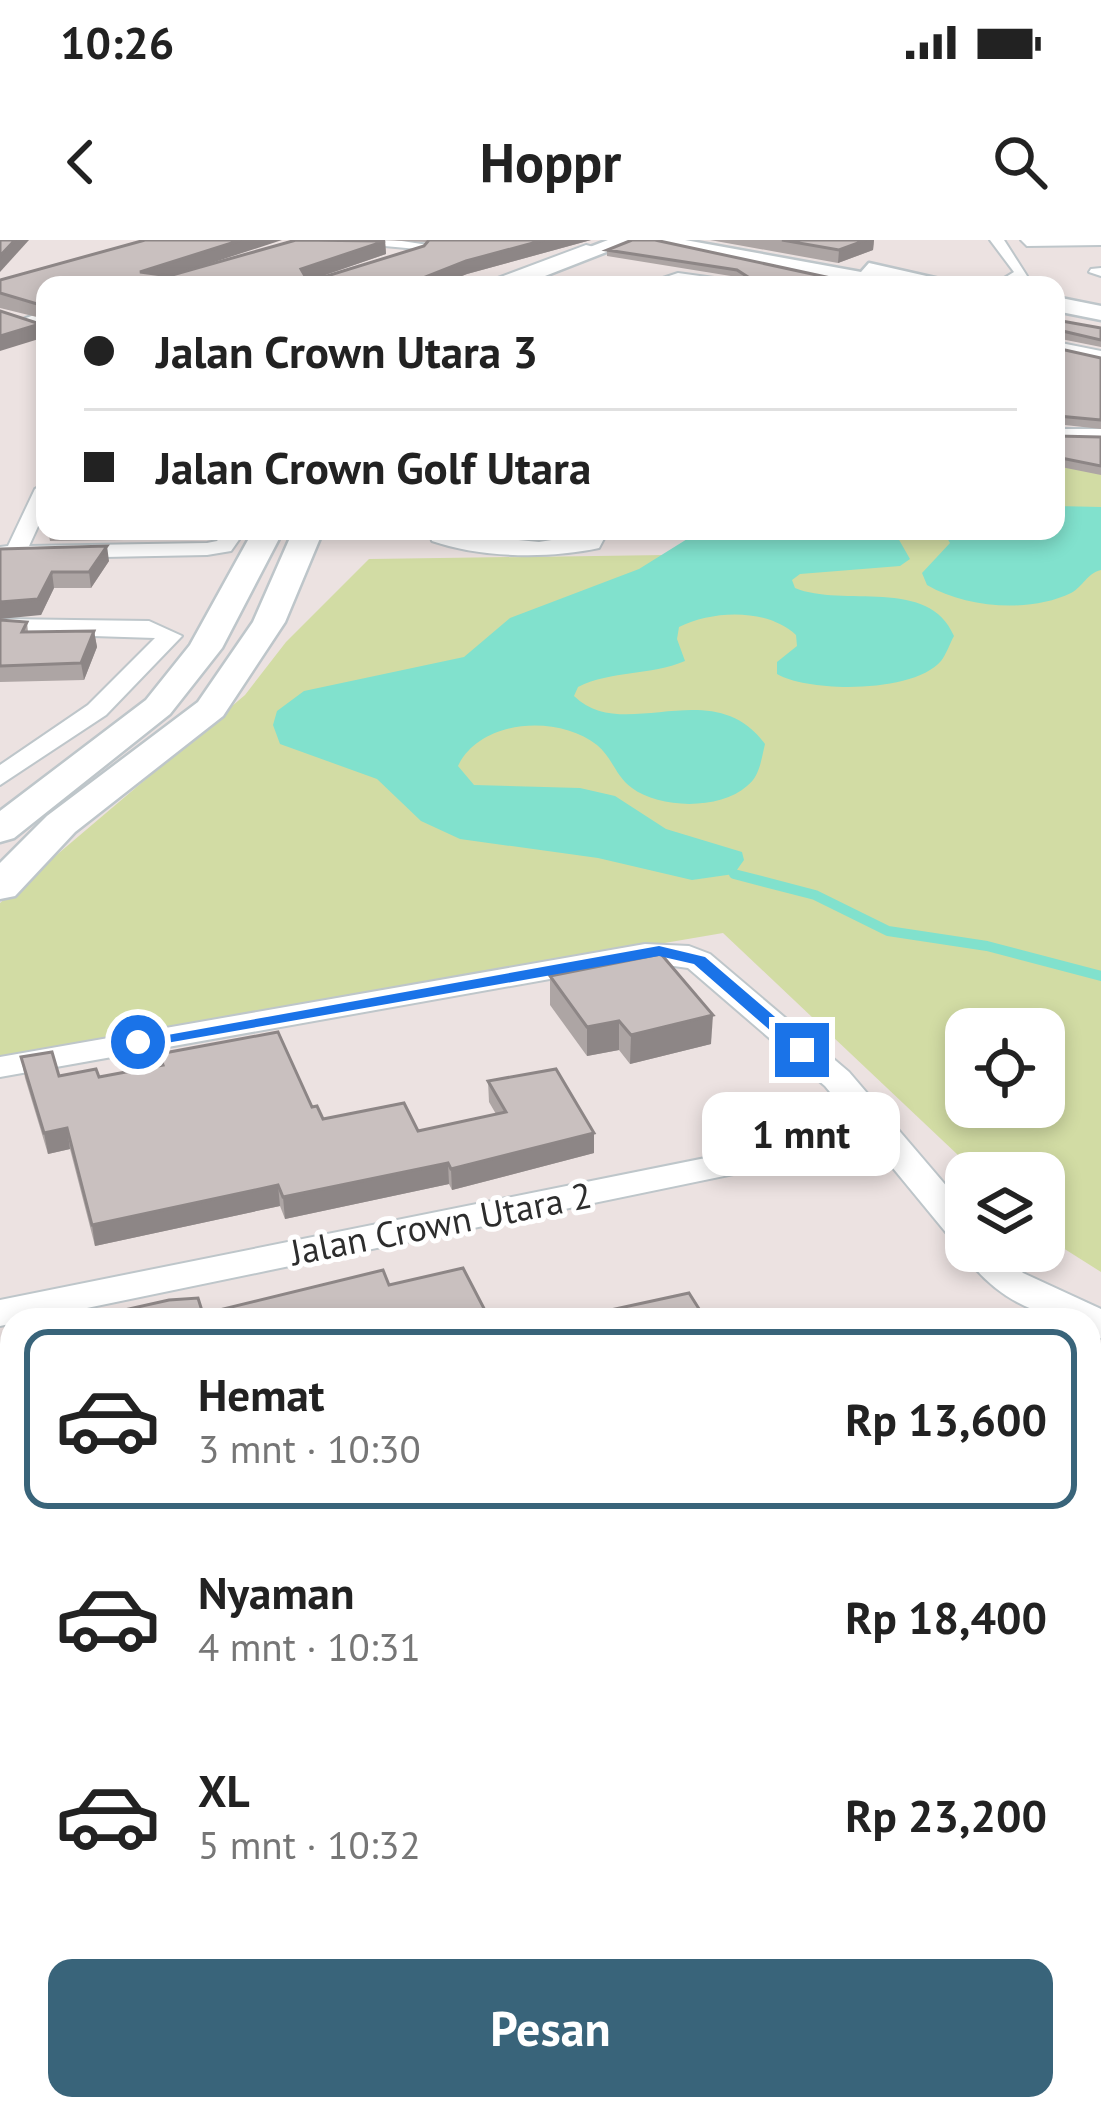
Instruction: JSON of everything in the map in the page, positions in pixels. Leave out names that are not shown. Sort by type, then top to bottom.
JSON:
[{"type":"street","points":[[393,260],[450,240]]},
{"type":"street","points":[[527,276],[627,240]]},
{"type":"street","points":[[564,276],[658,240],[851,276]]},
{"type":"street","points":[[710,240],[906,276]]},
{"type":"street","points":[[997,240],[1022,273],[1016,276]]},
{"type":"street","points":[[311,241],[428,245]]},
{"type":"street","points":[[1027,242],[1101,241]]},
{"type":"street","points":[[512,276],[591,248]]},
{"type":"street","points":[[1065,306],[1101,313]]},
{"type":"street","points":[[1065,317],[1101,324]]},
{"type":"street","points":[[36,318],[15,321],[36,327]]},
{"type":"street","points":[[1065,349],[1101,356]]},
{"type":"street","points":[[1065,435],[1101,435]]},
{"type":"street","points":[[8,553],[36,505]]},
{"type":"street","points":[[8,553],[207,549],[224,547],[229,540]]},
{"type":"street","points":[[0,830],[158,707],[214,632],[263,540]]},
{"type":"street","points":[[0,887],[61,824],[211,709],[269,622],[304,540]]},
{"type":"street","points":[[446,540],[538,548],[596,540]]},
{"type":"street","points":[[0,626],[149,628],[167,632],[169,642],[97,710],[0,777]]},
{"type":"street","points":[[158,707],[211,709]]},
{"type":"street","points":[[0,746],[44,747]]},
{"type":"street","points":[[0,1067],[622,957],[675,953],[699,961],[837,1079],[945,1208]]},
{"type":"street","name":"Jalan Crown Utara 2","points":[[24,1308],[882,1133]]},
{"type":"street","points":[[1000,1272],[1009,1282],[1066,1308]]},
{"type":"shaded area","points":[[1065,439],[1101,440],[1101,1272],[1065,1249],[1065,1152],[955,1152],[723,933],[0,1057],[0,903],[245,695],[286,642],[369,559],[666,555],[687,540],[1065,540]]},
{"type":"shaded area","points":[[1065,506],[1101,507],[1101,570],[1055,599],[1018,605],[979,603],[927,585],[922,573],[950,543],[1065,540]]},
{"type":"shaded area","points":[[686,540],[899,540],[910,559],[900,566],[800,574],[792,580],[795,588],[925,606],[942,618],[954,636],[941,661],[928,672],[886,684],[836,687],[777,674],[777,662],[797,646],[796,635],[784,626],[739,614],[708,617],[679,627],[677,639],[685,661],[578,687],[574,696],[594,709],[617,714],[694,710],[720,713],[744,723],[765,744],[759,767],[747,786],[722,799],[690,804],[644,795],[627,783],[597,745],[581,735],[542,726],[521,726],[484,739],[458,766],[474,785],[580,788],[615,796],[666,829],[742,852],[744,860],[734,874],[692,880],[598,858],[460,839],[421,821],[377,779],[280,744],[273,725],[277,711],[304,691],[464,657],[510,618],[639,569]]},
{"type":"building","points":[[0,240],[15,240],[0,256]]},
{"type":"building","points":[[145,240],[241,240],[140,272],[169,276],[36,276],[36,304],[0,293],[0,280]]},
{"type":"building","points":[[296,240],[385,241],[301,269],[305,276],[169,276]]},
{"type":"building","points":[[429,240],[544,240],[428,276],[327,276],[424,246]]},
{"type":"building","points":[[632,240],[655,240],[821,276],[746,276],[737,270],[607,250]]},
{"type":"building","points":[[782,240],[866,240],[839,250]]},
{"type":"building","points":[[0,311],[36,323],[36,325],[0,336]]},
{"type":"building","points":[[1065,322],[1101,328],[1101,340],[1065,332]]},
{"type":"building","points":[[1065,350],[1101,358],[1101,420],[1065,417]]},
{"type":"building","points":[[1065,436],[1101,437],[1101,466],[1065,459]]},
{"type":"building","points":[[107,546],[89,572],[52,572],[38,599],[0,602],[0,549]]},
{"type":"building","points":[[0,620],[27,622],[22,632],[94,631],[81,663],[0,666]]},
{"type":"building","points":[[661,954],[713,1015],[631,1035],[619,1021],[587,1027],[550,976]]},
{"type":"building","points":[[278,1032],[312,1107],[317,1106],[323,1119],[404,1103],[418,1131],[506,1112],[488,1081],[556,1069],[594,1133],[451,1169],[448,1163],[283,1197],[278,1185],[92,1225],[67,1128],[44,1133],[21,1057],[52,1052],[59,1076],[96,1069],[99,1077],[163,1065],[159,1054]]},
{"type":"building","points":[[463,1268],[484,1308],[228,1308],[383,1270],[389,1285]]},
{"type":"building","points":[[689,1293],[698,1308],[620,1308]]},
{"type":"building","points":[[198,1298],[201,1308],[133,1308],[169,1300]]},
{"type":"waterway","points":[[734,874],[815,895],[888,931],[987,946],[1101,976]]},
{"type":"route","points":[[138,1042],[659,951],[699,961],[802,1050]]}]
